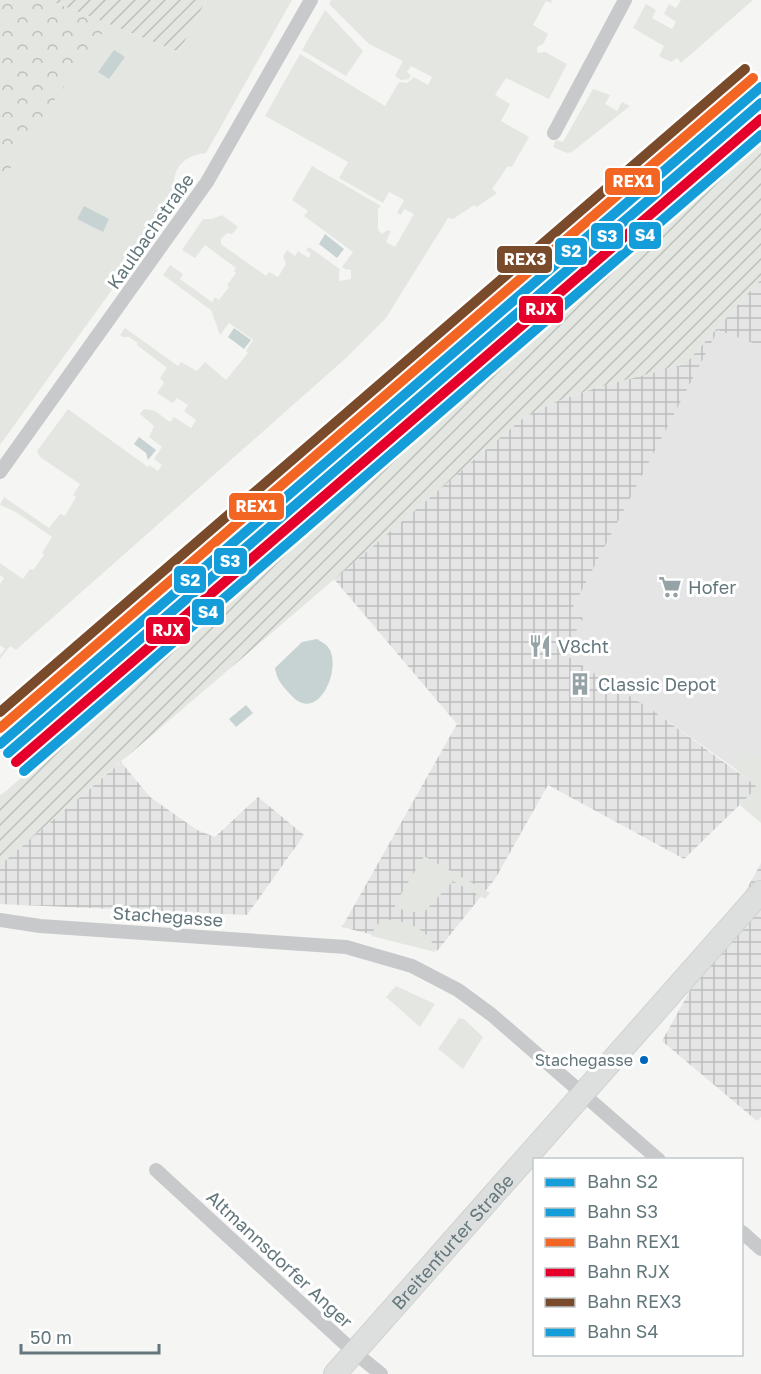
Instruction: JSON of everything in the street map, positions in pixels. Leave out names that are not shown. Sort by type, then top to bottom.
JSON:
[{"type":"main road","name":"Breitenfurter Straße","points":[[335,1374],[761,892]]},
{"type":"street","name":"Kaulbachstraße","points":[[0,472],[207,182],[311,0]]},
{"type":"street","points":[[554,133],[625,0]]},
{"type":"street","name":"Stachegasse","points":[[0,920],[40,926],[346,947],[412,966],[458,990],[492,1015],[657,1158]]},
{"type":"street","name":"Altmannsdorfer Anger","points":[[156,1170],[354,1352],[381,1374]]},
{"type":"street","points":[[743,1234],[761,1250]]},
{"type":"shaded area","points":[[114,50],[125,57],[109,79],[98,72]]},
{"type":"shaded area","points":[[84,206],[109,219],[103,232],[77,219]]},
{"type":"shaded area","points":[[325,234],[344,249],[337,258],[319,244]]},
{"type":"shaded area","points":[[761,279],[761,346],[718,330],[571,611],[583,618],[564,654],[655,712],[758,787],[684,859],[548,785],[495,879],[437,951],[342,927],[457,724],[334,579],[523,418],[555,402],[595,388],[685,364]]},
{"type":"shaded area","points":[[234,328],[251,340],[244,349],[228,337]]},
{"type":"shaded area","points":[[718,329],[761,346],[761,756],[741,753],[733,767],[655,712],[564,654],[582,618],[571,611]]},
{"type":"shaded area","points":[[139,437],[156,450],[148,460],[146,453],[134,444]]},
{"type":"shaded area","points":[[317,639],[327,646],[332,654],[332,674],[324,693],[318,699],[310,703],[302,703],[283,686],[275,668],[302,642]]},
{"type":"shaded area","points":[[246,705],[253,713],[236,727],[229,719]]},
{"type":"shaded area","points":[[121,762],[150,797],[197,830],[215,837],[258,797],[304,835],[247,915],[0,904],[0,865]]},
{"type":"shaded area","points":[[761,863],[761,1117],[757,1121],[662,1041]]},
{"type":"green space","points":[[0,0],[49,0],[179,52],[206,0],[292,0],[206,153],[189,158],[178,168],[174,183],[176,201],[0,445]]},
{"type":"green space","points":[[0,0],[49,0],[109,24],[25,141],[0,189]]},
{"type":"green space","points":[[49,0],[206,0],[179,52]]},
{"type":"green space","points":[[331,0],[552,0],[551,3],[546,1],[533,25],[548,34],[543,44],[537,49],[538,53],[545,52],[567,64],[549,99],[506,78],[495,95],[510,104],[501,121],[529,137],[512,167],[508,166],[492,189],[497,193],[477,207],[474,205],[453,219],[448,218],[386,318],[346,358],[16,650],[10,646],[0,659],[5,649],[0,645],[0,584],[4,578],[0,575],[0,563],[23,579],[44,555],[42,553],[52,537],[16,512],[0,505],[4,497],[49,528],[60,514],[65,516],[76,497],[73,495],[80,484],[40,457],[37,451],[68,409],[148,467],[149,465],[158,471],[162,465],[154,459],[162,447],[149,437],[154,426],[140,414],[144,409],[155,411],[170,422],[174,417],[191,428],[196,420],[184,411],[188,405],[177,398],[173,403],[157,393],[164,383],[160,378],[167,368],[137,345],[138,343],[129,337],[120,335],[125,328],[178,366],[181,362],[197,371],[205,362],[226,380],[248,353],[246,351],[253,340],[229,323],[220,335],[211,310],[163,275],[170,265],[183,274],[180,279],[212,302],[215,297],[219,300],[229,287],[227,285],[236,273],[234,271],[236,268],[205,245],[195,258],[182,250],[203,219],[212,219],[222,215],[238,227],[232,234],[227,233],[221,239],[221,244],[266,276],[269,272],[278,277],[286,264],[283,256],[287,250],[295,256],[298,251],[308,258],[311,254],[306,250],[309,247],[341,270],[339,281],[351,279],[351,270],[342,267],[353,252],[304,216],[308,211],[292,200],[312,166],[381,206],[378,209],[378,230],[382,234],[388,230],[391,231],[386,242],[395,247],[414,214],[404,209],[401,215],[397,213],[404,200],[389,192],[383,203],[339,178],[348,162],[265,116],[300,54],[385,106],[399,82],[407,83],[414,77],[428,85],[432,77],[411,66],[407,72],[411,75],[409,79],[401,80],[395,76],[403,61],[369,44],[329,4]]},
{"type":"green space","points":[[681,0],[753,0],[681,63],[677,58],[671,62],[659,56],[664,46],[633,28],[646,4],[656,10],[652,18],[672,29],[676,22],[664,14],[669,4],[676,8]]},
{"type":"green space","points":[[325,10],[363,51],[346,76],[302,50]]},
{"type":"green space","points":[[593,89],[610,95],[605,104],[617,111],[622,102],[630,106],[572,152],[567,153],[553,147],[556,140],[563,142]]},
{"type":"green space","points":[[761,132],[761,279],[685,364],[595,388],[555,402],[523,418],[0,865],[0,796],[560,318]]},
{"type":"green space","points":[[741,753],[761,756],[761,823],[740,805],[757,787],[733,767]]},
{"type":"green space","points":[[424,856],[490,893],[485,899],[453,881],[424,912],[395,908],[395,904]]},
{"type":"green space","points":[[384,920],[416,927],[429,937],[435,952],[371,936],[376,925]]},
{"type":"green space","points":[[396,986],[435,1004],[420,1027],[386,997]]},
{"type":"green space","points":[[459,1018],[464,1019],[483,1037],[463,1069],[438,1049]]},
{"type":"rail line","name":"REX3","points":[[0,712],[745,69]]},
{"type":"rail line","name":"REX1","points":[[0,728],[753,78]]},
{"type":"rail line","name":"S2","points":[[0,744],[761,87]]},
{"type":"rail line","name":"S3","points":[[8,753],[761,103]]},
{"type":"rail line","name":"RJX","points":[[16,762],[761,119]]},
{"type":"rail line","name":"S4","points":[[24,771],[761,135]]},
{"type":"place","name":"Hofer","points":[[670,587]]},
{"type":"place","name":"V8cht","points":[[540,646]]},
{"type":"place","name":"Classic Depot","points":[[580,684]]},
{"type":"place","name":"Stachegasse","points":[[644,1060]]}]
